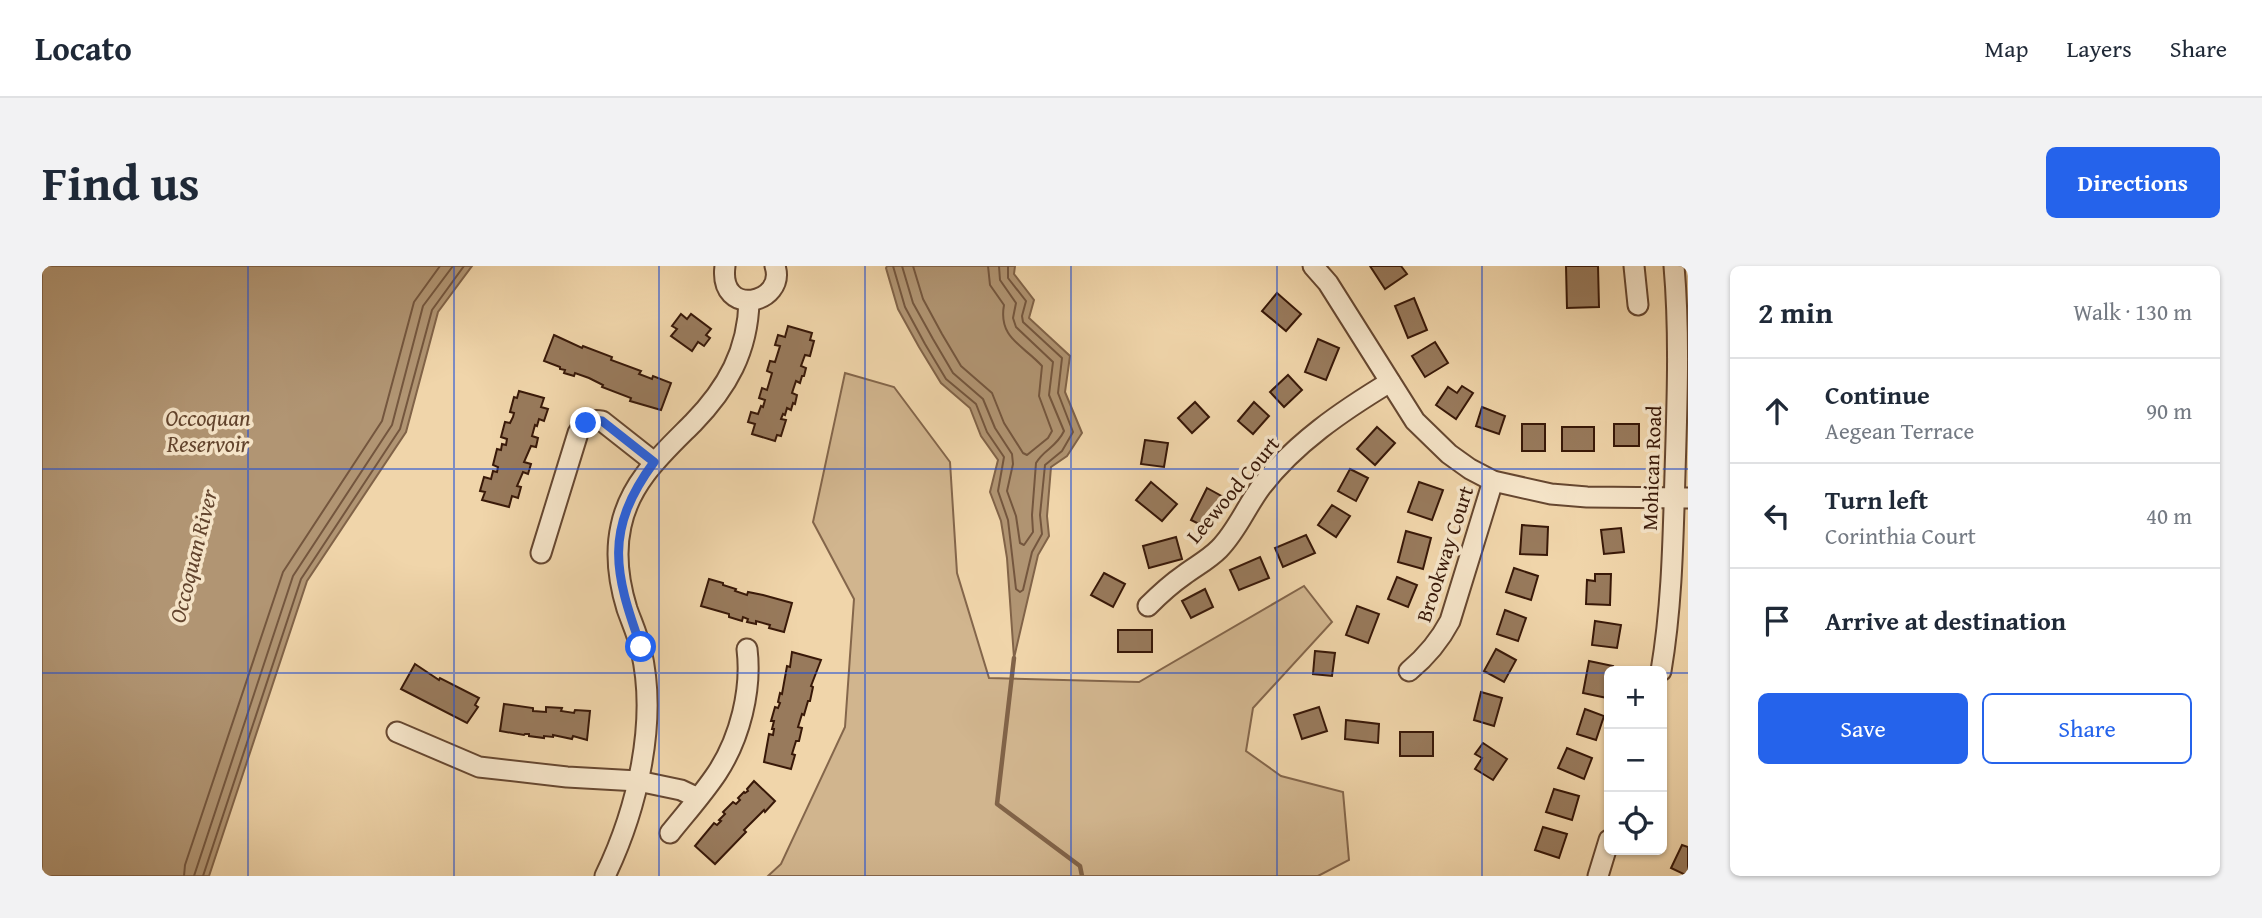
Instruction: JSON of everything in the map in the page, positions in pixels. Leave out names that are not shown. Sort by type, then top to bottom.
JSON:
[{"type":"street","points":[[725,266],[723,276],[731,294],[739,300],[748,301],[765,296],[773,287],[776,279],[775,266]]},
{"type":"street","points":[[1313,266],[1328,283],[1415,421],[1429,437],[1471,469],[1493,481],[1551,494],[1681,498]]},
{"type":"street","points":[[1634,266],[1638,305]]},
{"type":"street","name":"Mohican Road","points":[[1662,666],[1681,498],[1677,414],[1683,314],[1674,266]]},
{"type":"street","points":[[606,876],[630,818],[646,724],[646,673],[620,578],[618,558],[621,523],[631,499],[654,462],[694,422],[732,372],[746,338],[748,301]]},
{"type":"street","name":"Leewood Court","points":[[1147,606],[1219,549],[1234,532],[1259,490],[1283,462],[1322,427],[1390,382]]},
{"type":"street","points":[[541,552],[578,432],[586,423],[602,421],[654,462]]},
{"type":"street","name":"Brookway Court","points":[[1409,671],[1428,656],[1450,621],[1493,481]]},
{"type":"street","points":[[670,833],[718,772],[730,750],[748,685],[747,649]]},
{"type":"street","points":[[397,732],[479,766],[567,777],[638,781],[681,790],[698,798]]},
{"type":"street","points":[[1603,874],[1606,855]]},
{"type":"shaded area","points":[[845,373],[894,387],[950,462],[957,573],[989,678],[1139,682],[1304,586],[1332,622],[1253,708],[1246,751],[1281,776],[1343,792],[1349,860],[1318,876],[768,876],[781,864],[845,727],[854,599],[813,522]]},
{"type":"water","name":"Occoquan Reservoir","points":[[42,266],[472,266],[438,312],[406,432],[307,581],[209,876],[42,876]]},
{"type":"water","points":[[887,266],[1015,266],[1014,274],[1034,300],[1029,318],[1070,356],[1065,392],[1082,433],[1067,456],[1051,467],[1047,516],[1049,536],[1038,555],[1014,658],[1007,558],[1001,521],[990,492],[998,460],[981,436],[970,408],[941,383],[919,347],[898,309]]},
{"type":"building","points":[[1370,266],[1401,266],[1407,274],[1385,289]]},
{"type":"building","points":[[1566,266],[1598,266],[1599,307],[1567,308]]},
{"type":"building","points":[[1277,293],[1301,314],[1286,331],[1262,311]]},
{"type":"building","points":[[1414,298],[1427,330],[1408,338],[1395,306]]},
{"type":"building","points":[[681,314],[687,319],[691,314],[711,329],[706,335],[710,338],[704,346],[698,342],[692,351],[671,336],[677,329],[672,326]]},
{"type":"building","points":[[788,326],[812,333],[810,340],[814,341],[810,356],[805,355],[801,366],[806,368],[804,376],[800,383],[796,381],[792,393],[797,395],[795,404],[783,414],[781,419],[786,420],[781,436],[777,435],[775,441],[752,434],[755,424],[748,422],[751,412],[758,414],[761,406],[763,407],[765,400],[759,398],[762,388],[767,390],[772,373],[767,371],[770,361],[775,362],[780,346],[775,345],[778,335],[785,337]]},
{"type":"building","points":[[554,335],[582,348],[583,346],[612,357],[611,360],[641,371],[639,374],[671,383],[661,410],[630,401],[631,398],[602,387],[603,385],[589,378],[575,373],[574,376],[564,373],[565,370],[560,367],[544,361]]},
{"type":"building","points":[[1318,339],[1339,348],[1326,380],[1305,372]]},
{"type":"building","points":[[1435,342],[1448,363],[1425,377],[1412,356]]},
{"type":"building","points":[[1288,375],[1302,390],[1284,407],[1270,392]]},
{"type":"building","points":[[1462,386],[1473,393],[1456,419],[1436,405],[1448,387],[1457,393]]},
{"type":"building","points":[[519,391],[544,398],[541,407],[548,409],[544,421],[539,419],[537,426],[535,425],[532,436],[538,438],[536,447],[531,446],[524,462],[531,464],[528,474],[523,472],[517,486],[521,487],[518,498],[512,496],[509,507],[482,500],[485,492],[480,491],[484,477],[491,479],[493,471],[497,472],[498,467],[493,465],[497,449],[501,450],[502,444],[506,445],[507,439],[501,437],[505,422],[510,423],[513,417],[514,413],[510,412],[514,397],[517,398]]},
{"type":"building","points":[[1195,402],[1209,417],[1192,433],[1178,418]]},
{"type":"building","points":[[1254,402],[1269,416],[1253,434],[1238,421]]},
{"type":"building","points":[[1482,407],[1505,416],[1499,434],[1476,426]]},
{"type":"building","points":[[1522,424],[1545,424],[1545,451],[1522,451]]},
{"type":"building","points":[[1614,424],[1639,424],[1639,446],[1614,446]]},
{"type":"building","points":[[1377,427],[1395,443],[1375,465],[1357,449]]},
{"type":"building","points":[[1562,427],[1594,427],[1594,451],[1562,451]]},
{"type":"building","points":[[1145,440],[1168,443],[1164,467],[1141,464]]},
{"type":"building","points":[[1350,469],[1368,478],[1356,501],[1338,491]]},
{"type":"building","points":[[1151,482],[1177,504],[1162,521],[1136,500]]},
{"type":"building","points":[[1419,482],[1443,490],[1432,520],[1408,512]]},
{"type":"building","points":[[1207,488],[1225,498],[1209,529],[1191,520]]},
{"type":"building","points":[[1332,505],[1350,516],[1336,537],[1318,525]]},
{"type":"building","points":[[1522,525],[1548,527],[1547,555],[1520,554]]},
{"type":"building","points":[[1621,528],[1624,552],[1604,554],[1601,530]]},
{"type":"building","points":[[1406,531],[1431,538],[1423,569],[1398,562]]},
{"type":"building","points":[[1306,535],[1315,553],[1283,567],[1275,548]]},
{"type":"building","points":[[1176,537],[1182,559],[1149,568],[1143,546]]},
{"type":"building","points":[[1260,557],[1269,578],[1239,590],[1230,570]]},
{"type":"building","points":[[1514,568],[1538,576],[1531,600],[1506,592]]},
{"type":"building","points":[[1104,573],[1125,584],[1113,607],[1091,595]]},
{"type":"building","points":[[1595,574],[1611,574],[1610,605],[1586,604],[1587,580],[1595,581]]},
{"type":"building","points":[[1397,577],[1417,585],[1408,607],[1388,599]]},
{"type":"building","points":[[709,579],[747,595],[748,592],[792,603],[784,632],[769,628],[770,625],[756,621],[756,624],[747,622],[748,619],[743,617],[742,621],[729,617],[729,614],[701,606]]},
{"type":"building","points":[[1205,589],[1213,607],[1191,618],[1182,601]]},
{"type":"building","points":[[1357,606],[1379,614],[1368,643],[1346,635]]},
{"type":"building","points":[[1505,610],[1526,618],[1518,641],[1497,634]]},
{"type":"building","points":[[1595,621],[1621,625],[1617,648],[1592,645]]},
{"type":"building","points":[[1118,630],[1152,630],[1152,652],[1118,652]]},
{"type":"building","points":[[1496,649],[1516,660],[1504,682],[1484,671]]},
{"type":"building","points":[[1315,651],[1335,653],[1332,676],[1313,674]]},
{"type":"building","points":[[792,652],[821,660],[811,686],[810,701],[798,727],[802,728],[792,754],[795,755],[791,769],[764,762],[769,734],[773,735],[774,721],[771,721],[775,707],[778,708],[780,703],[780,693],[782,694],[787,666],[790,667]]},
{"type":"building","points":[[1589,661],[1613,666],[1604,666],[1604,697],[1583,693]]},
{"type":"building","points":[[415,664],[439,680],[440,678],[479,698],[475,705],[478,707],[467,723],[401,689]]},
{"type":"building","points":[[1481,692],[1502,698],[1494,726],[1474,720]]},
{"type":"building","points":[[504,704],[533,708],[533,711],[546,712],[546,707],[562,708],[561,711],[574,713],[575,710],[590,711],[587,740],[573,736],[572,739],[553,735],[544,738],[500,731]]},
{"type":"building","points":[[1319,707],[1327,731],[1302,739],[1294,715]]},
{"type":"building","points":[[1585,709],[1604,716],[1596,740],[1577,734]]},
{"type":"building","points":[[1346,720],[1379,724],[1378,743],[1345,739]]},
{"type":"building","points":[[1400,732],[1433,732],[1433,756],[1400,756]]},
{"type":"building","points":[[1483,743],[1507,759],[1493,780],[1475,769],[1482,758],[1475,754]]},
{"type":"building","points":[[1567,748],[1592,758],[1584,779],[1558,768]]},
{"type":"building","points":[[754,781],[775,801],[744,830],[746,832],[715,864],[695,846],[714,823],[717,825],[721,821],[719,820],[725,814],[723,812],[733,802],[736,804],[740,800],[738,798],[748,791]]},
{"type":"building","points":[[1554,789],[1579,796],[1572,820],[1546,812]]},
{"type":"building","points":[[1543,827],[1567,834],[1559,858],[1535,850]]},
{"type":"building","points":[[1682,845],[1688,847],[1688,876],[1671,868]]},
{"type":"waterway","points":[[1014,658],[997,804],[1080,866],[1082,876]]},
{"type":"route","points":[[586,423],[602,421],[654,462],[643,476],[621,523],[618,558],[627,607],[641,647]]},
{"type":"water label","name":"Occoquan River","points":[[193,556]]}]
